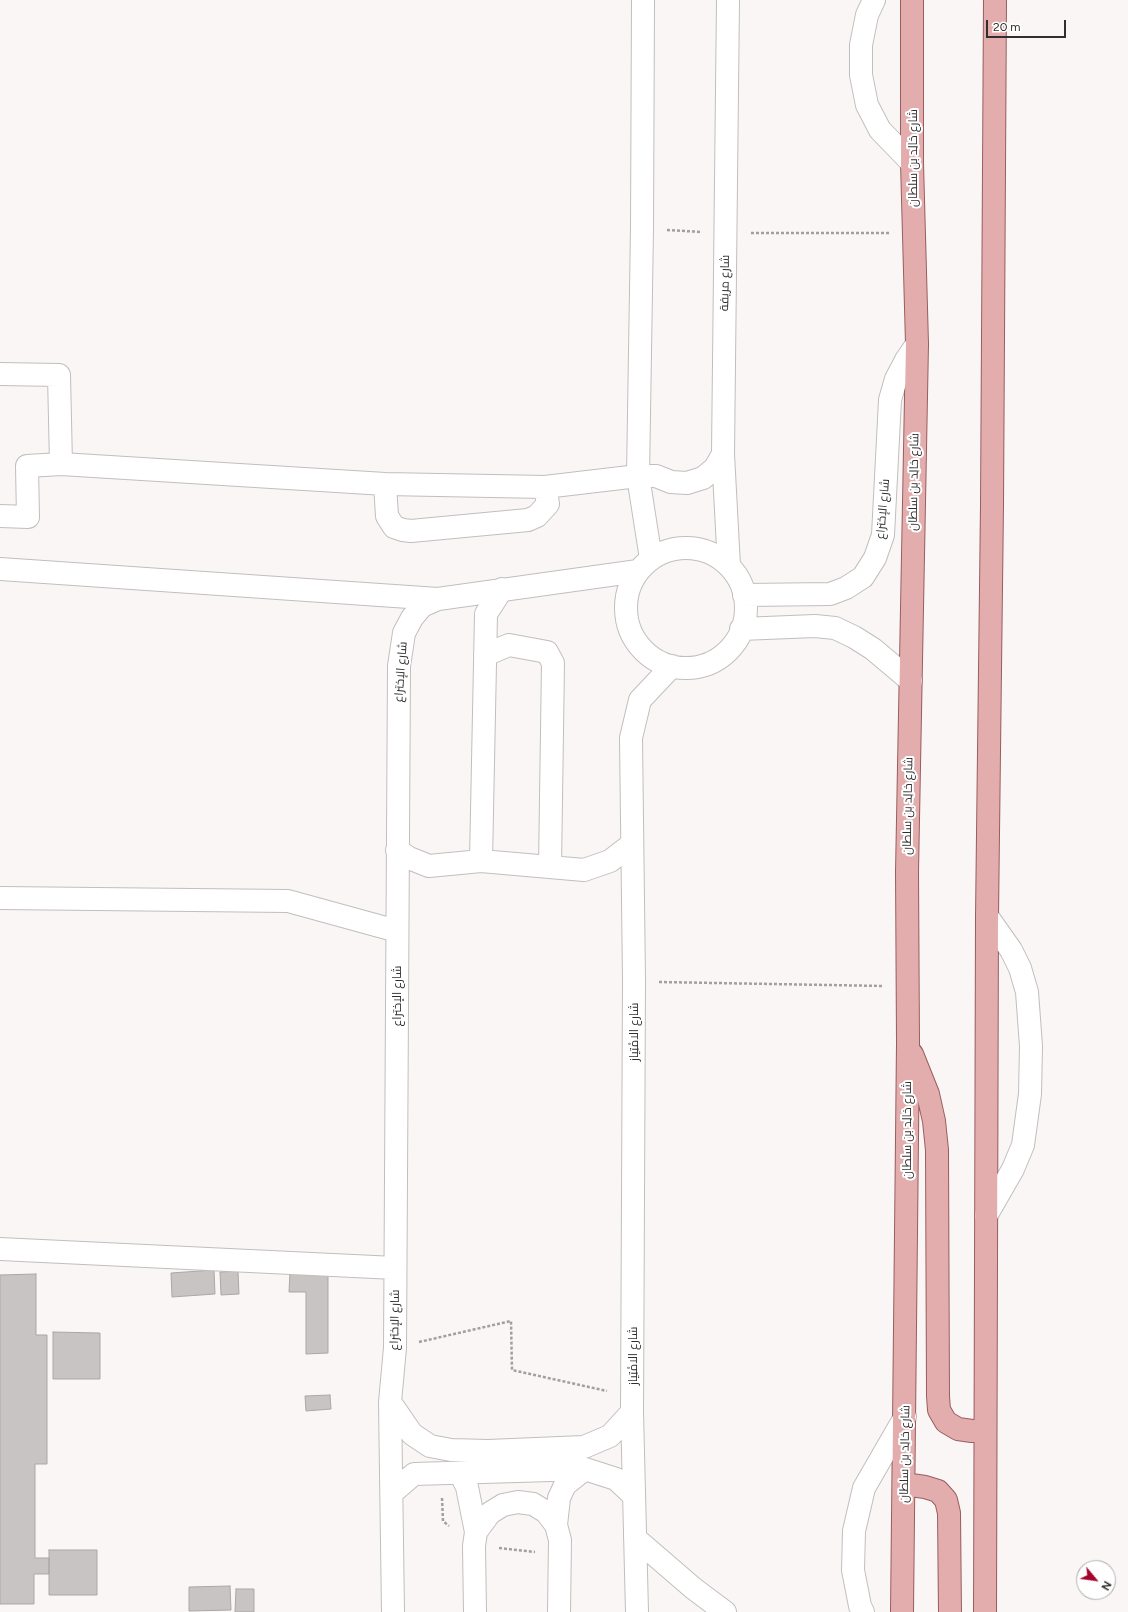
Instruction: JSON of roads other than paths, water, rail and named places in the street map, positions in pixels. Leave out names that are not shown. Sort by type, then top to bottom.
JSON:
[{"type":"main road","name":"شارع خالِد بن سلطان","points":[[902,1612],[908,1043],[907,872],[917,344],[913,233],[912,0]]},
{"type":"main road","points":[[985,1612],[987,916],[996,0]]},
{"type":"main road","points":[[908,1043],[928,1094],[934,1121],[937,1150],[939,1410],[946,1422],[958,1429],[985,1431]]},
{"type":"main road","points":[[904,1484],[925,1487],[938,1491],[946,1500],[949,1513],[950,1612]]},
{"type":"lane","points":[[644,0],[638,476],[644,565]]},
{"type":"lane","name":"شارع مريفة","points":[[728,0],[723,454],[729,566]]},
{"type":"lane","points":[[874,0],[868,15],[861,45],[861,75],[867,105],[880,130],[912,163]]},
{"type":"lane","name":"شارع الإختراع","points":[[744,595],[830,594],[846,588],[862,577],[875,558],[883,536],[890,400],[896,379],[906,360],[917,344]]},
{"type":"lane","points":[[0,374],[59,375],[61,464]]},
{"type":"lane","points":[[0,516],[28,517],[27,466],[61,464],[385,484],[545,487],[638,476],[656,476],[671,482],[687,483],[702,478],[715,468],[723,454]]},
{"type":"lane","points":[[385,484],[386,516],[394,527],[411,532],[528,520],[538,516],[548,504],[545,487]]},
{"type":"lane","points":[[682,548],[700,549],[715,555],[729,566],[739,580],[744,595],[746,613],[742,629],[733,644],[721,656],[706,664],[689,668],[672,666],[656,660],[643,650],[633,636],[627,620],[626,602],[630,586],[644,565],[666,551],[682,548]]},
{"type":"lane","name":"شارع الإختراع","points":[[394,1612],[390,1402],[396,1348],[399,666],[404,633],[412,618],[422,606],[438,599],[644,565]]},
{"type":"lane","points":[[0,569],[438,599]]},
{"type":"lane","points":[[481,861],[486,614],[502,589]]},
{"type":"lane","points":[[742,629],[814,626],[835,628],[854,637],[873,649],[911,682]]},
{"type":"lane","points":[[485,655],[509,645],[547,652],[553,663],[550,867]]},
{"type":"lane","name":"شارع الامْتِياز","points":[[637,1612],[632,1404],[634,981],[631,738],[640,700],[672,666]]},
{"type":"lane","points":[[398,850],[409,858],[429,866],[481,861],[584,870],[610,861],[632,844]]},
{"type":"lane","points":[[0,898],[288,901],[397,931]]},
{"type":"lane","points":[[986,1216],[1013,1169],[1022,1145],[1030,1094],[1031,1046],[1027,992],[1020,968],[1011,950],[987,916]]},
{"type":"lane","points":[[0,1248],[396,1268]]},
{"type":"lane","points":[[390,1402],[412,1434],[430,1446],[451,1450],[488,1451],[584,1447],[610,1436],[632,1404]]},
{"type":"lane","points":[[863,1612],[860,1606],[853,1570],[854,1531],[864,1488],[905,1417]]},
{"type":"lane","points":[[392,1492],[414,1474],[585,1469],[616,1479],[634,1496]]},
{"type":"lane","points":[[559,1612],[560,1540],[556,1525],[559,1498],[565,1485],[585,1469]]},
{"type":"lane","points":[[460,1473],[467,1487],[476,1532],[474,1546],[475,1612]]},
{"type":"lane","points":[[476,1532],[490,1514],[503,1505],[518,1502],[533,1504],[546,1512],[556,1525]]},
{"type":"lane","points":[[636,1538],[693,1588],[725,1612]]}]
